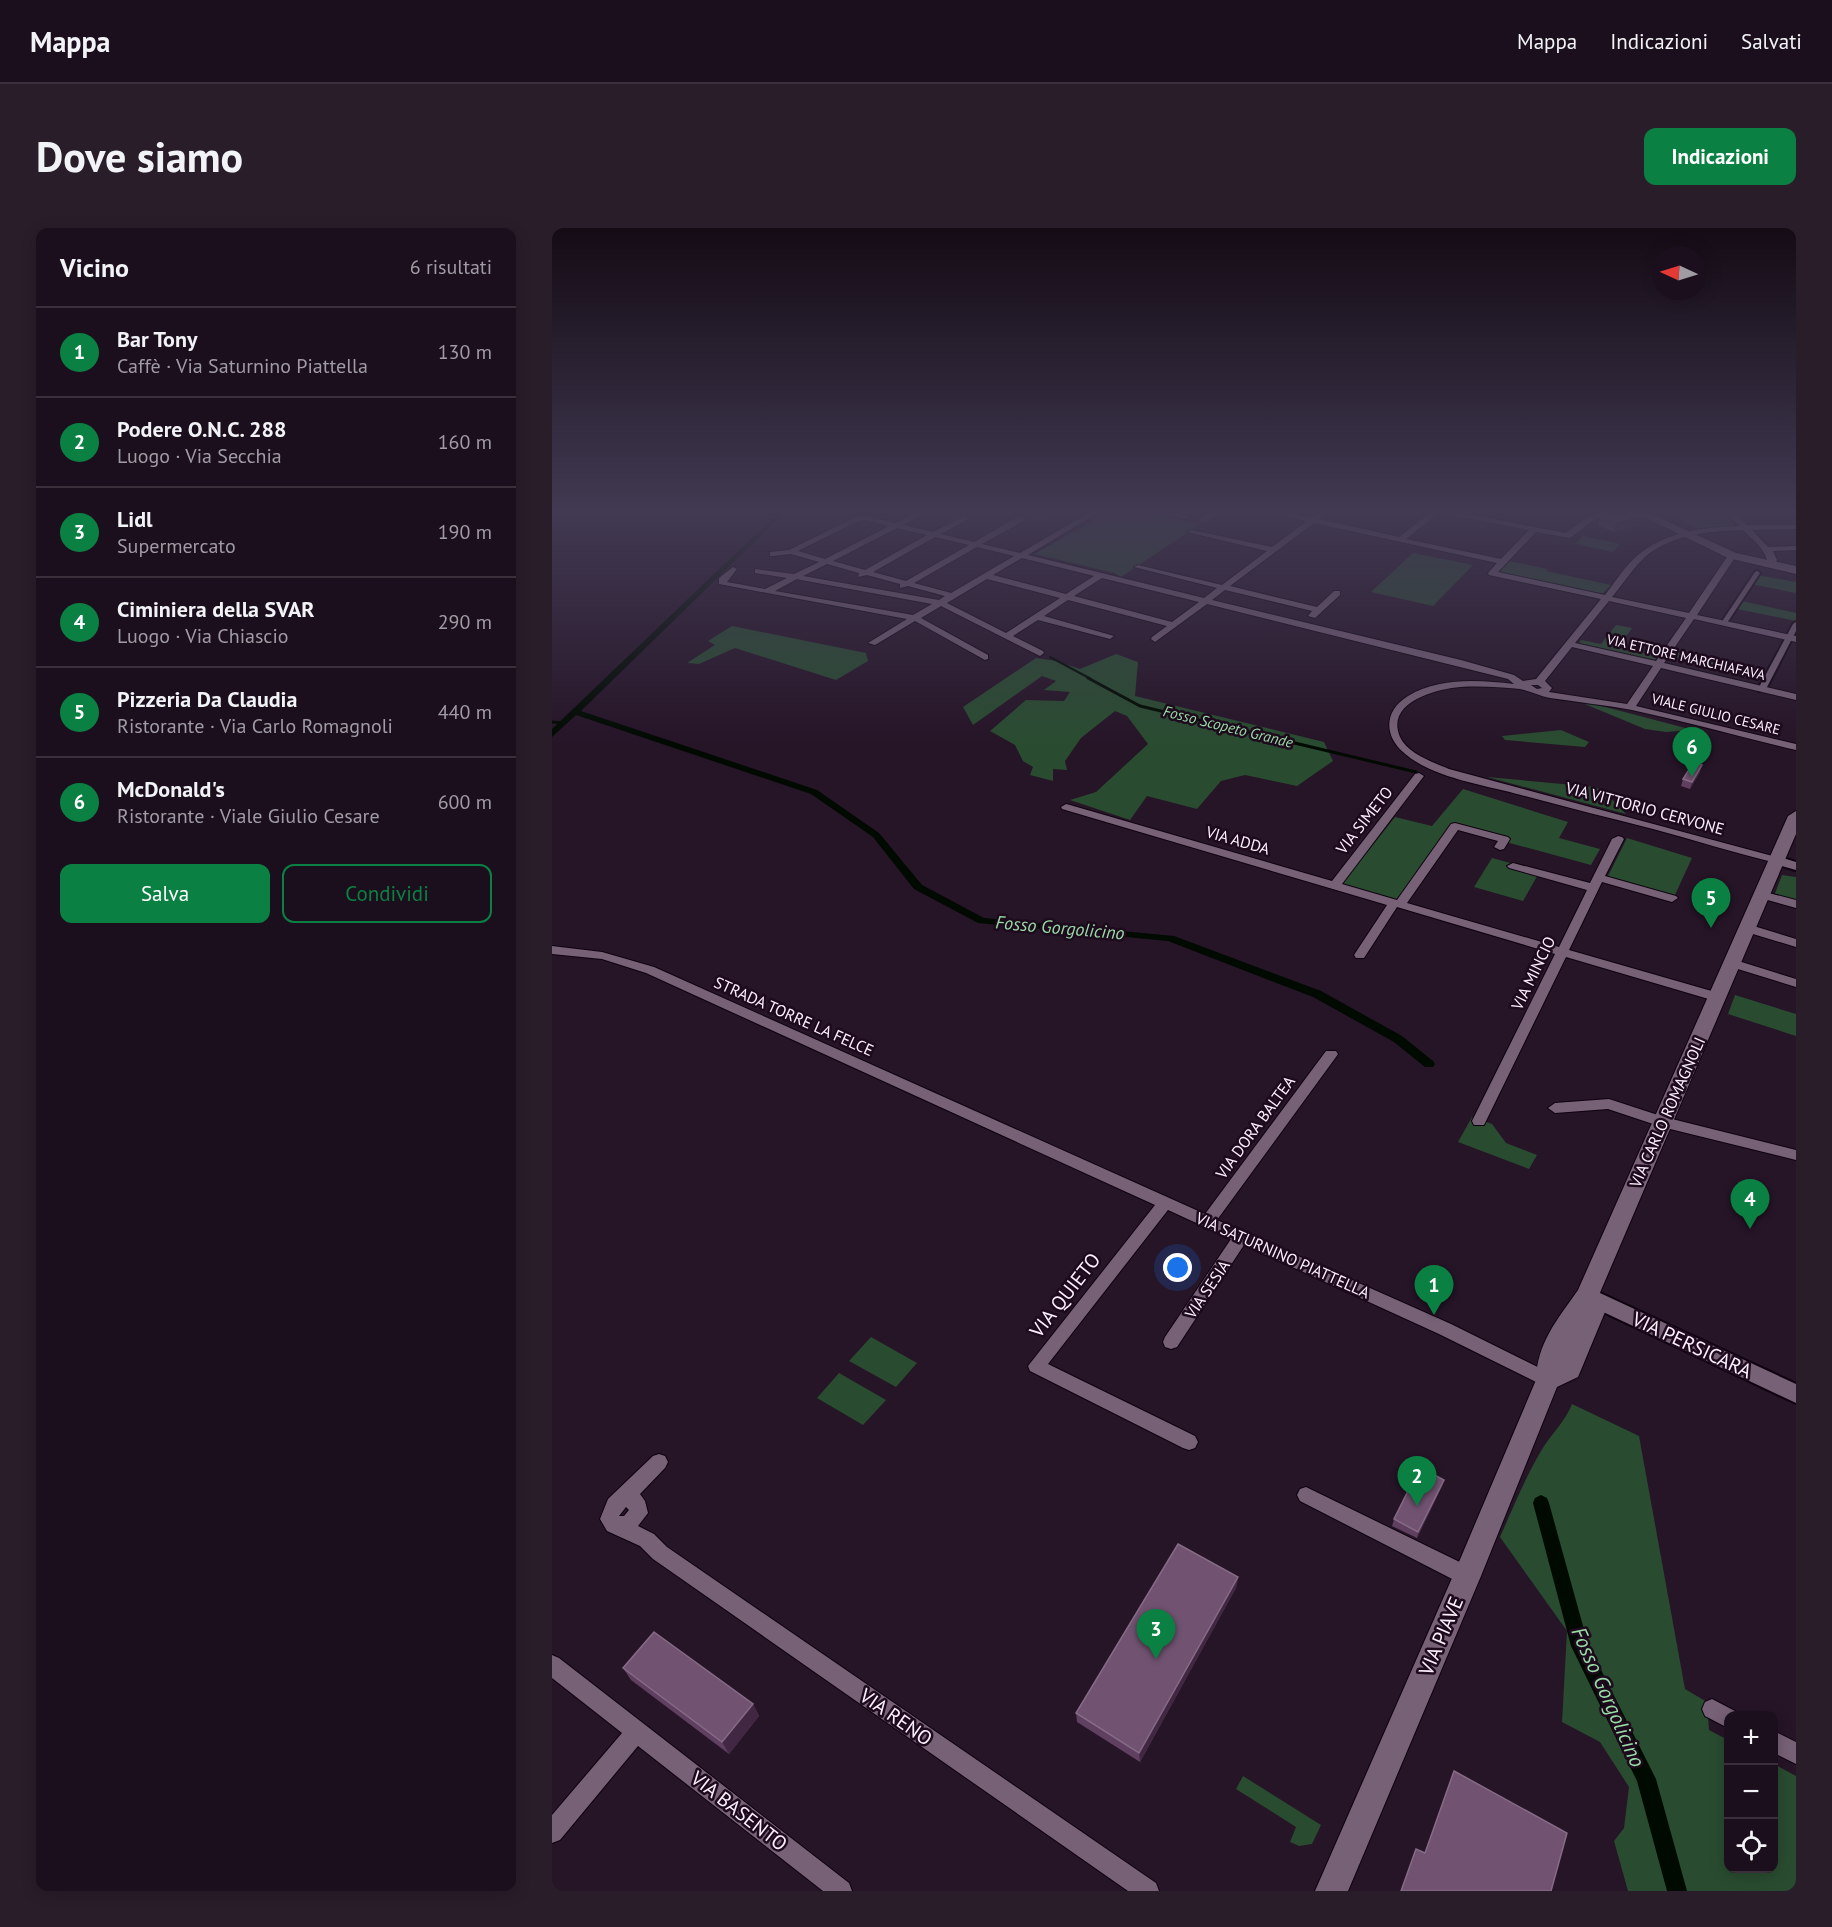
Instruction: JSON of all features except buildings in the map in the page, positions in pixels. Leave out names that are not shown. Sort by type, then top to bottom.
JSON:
[{"type":"main road","name":"VIA CARLO ROMAGNOLI","points":[[1587,1295],[1796,816]]},
{"type":"main road","points":[[1548,1380],[1569,1370],[1593,1312],[1587,1295]]},
{"type":"main road","name":"VIA PIAVE","points":[[1331,1891],[1467,1576],[1548,1380]]},
{"type":"street","points":[[747,589],[915,618],[985,657]]},
{"type":"street","points":[[765,592],[772,589]]},
{"type":"street","points":[[865,589],[941,603],[1040,653]]},
{"type":"street","points":[[891,593],[899,589]]},
{"type":"street","points":[[925,589],[953,596]]},
{"type":"street","points":[[872,643],[965,589]]},
{"type":"street","points":[[1035,589],[1174,625]]},
{"type":"street","points":[[1007,636],[1080,589]]},
{"type":"street","name":"VIALE GIULIO CESARE","points":[[1156,589],[1496,672],[1511,677],[1525,686],[1538,687]]},
{"type":"street","points":[[1155,639],[1223,589]]},
{"type":"street","points":[[1227,589],[1318,610]]},
{"type":"street","points":[[1561,589],[1792,638]]},
{"type":"street","points":[[1538,687],[1615,589]]},
{"type":"street","points":[[1630,707],[1709,589]]},
{"type":"street","points":[[1724,623],[1746,589]]},
{"type":"street","points":[[1302,624],[1337,593]]},
{"type":"street","points":[[1036,617],[1110,636]]},
{"type":"street","points":[[1762,689],[1792,638],[1796,624]]},
{"type":"street","name":"VIA ETTORE MARCHIAFAVA","points":[[1570,644],[1796,697]]},
{"type":"street","name":"VIALE GIULIO CESARE","points":[[1496,672],[1538,687],[1796,747]]},
{"type":"street","name":"VIA VITTORIO CERVONE","points":[[1525,686],[1470,684],[1429,690],[1402,704],[1393,721],[1393,730],[1399,742],[1418,758],[1458,776],[1776,860]]},
{"type":"street","name":"VIA VITTORIO CERVONE","points":[[1506,788],[1423,755],[1405,738],[1401,721],[1413,704],[1440,692],[1472,687],[1538,687]]},
{"type":"street","name":"VIA SIMETO","points":[[1335,885],[1419,776]]},
{"type":"street","name":"VIA ADDA","points":[[1066,807],[1717,997]]},
{"type":"street","points":[[1360,955],[1455,826],[1504,839],[1500,847]]},
{"type":"street","name":"VIA MINCIO","points":[[1479,1121],[1618,839]]},
{"type":"street","points":[[1776,860],[1796,866]]},
{"type":"street","points":[[1513,866],[1672,898]]},
{"type":"street","points":[[1761,895],[1796,904]]},
{"type":"street","points":[[1782,900],[1787,909],[1796,911]]},
{"type":"street","points":[[1747,928],[1796,943]]},
{"type":"street","name":"STRADA TORRE LA FELCE","points":[[552,950],[626,960],[791,1032],[1016,1135]]},
{"type":"street","points":[[1731,963],[1796,983]]},
{"type":"street","name":"VIA DORA BALTEA","points":[[1209,1221],[1331,1054]]},
{"type":"street","points":[[1555,1108],[1609,1104],[1662,1122],[1796,1155]]},
{"type":"street","name":"VIA SATURNINO PIATTELLA","points":[[1016,1135],[1445,1329],[1548,1380]]},
{"type":"street","name":"VIA QUIETO","points":[[1166,1202],[1036,1366],[1189,1442]]},
{"type":"street","name":"VIA SESIA","points":[[1171,1342],[1242,1236]]},
{"type":"street","name":"VIA PERSICARA","points":[[1587,1295],[1796,1394]]},
{"type":"street","name":"VIA RENO","points":[[646,1540],[633,1505],[644,1478],[659,1462]]},
{"type":"street","points":[[1306,1496],[1467,1576]]},
{"type":"street","name":"VIA RENO","points":[[633,1505],[613,1506],[609,1514],[610,1522],[646,1540],[660,1553],[1148,1891]]},
{"type":"street","name":"VIA BASENTO","points":[[552,1665],[841,1891]]},
{"type":"street","points":[[552,1832],[637,1731]]},
{"type":"street","points":[[1778,1744],[1796,1753]]},
{"type":"green space","points":[[1375,589],[1450,589],[1433,606],[1371,592]]},
{"type":"green space","points":[[1576,589],[1607,589],[1602,594]]},
{"type":"green space","points":[[1774,589],[1796,589],[1796,593]]},
{"type":"green space","points":[[1742,601],[1796,613],[1796,621],[1737,609]]},
{"type":"green space","points":[[1616,625],[1632,628],[1619,647],[1649,654],[1656,644],[1664,646],[1654,661],[1579,644],[1581,640],[1601,644]]},
{"type":"green space","points":[[732,626],[866,653],[868,661],[836,680],[735,648],[699,664],[687,663],[715,645],[708,641]]},
{"type":"green space","points":[[1675,652],[1764,672],[1762,677],[1672,657]]},
{"type":"green space","points":[[1116,654],[1138,662],[1135,696],[1324,742],[1333,761],[1297,786],[1245,775],[1221,781],[1197,809],[1147,796],[1130,820],[1070,800],[1096,792],[1148,744],[1127,716],[1115,711],[1081,738],[1065,761],[1067,770],[1053,769],[1053,781],[1030,775],[1033,767],[1023,761],[1015,745],[990,731],[1026,700],[1064,701],[1070,692],[1044,690],[1056,681],[1042,676],[973,725],[963,707],[1036,658],[1056,661],[1080,669]]},
{"type":"green space","points":[[1575,700],[1693,730],[1666,732],[1645,729]]},
{"type":"green space","points":[[1561,730],[1589,742],[1585,747],[1505,740],[1502,736]]},
{"type":"green space","points":[[1487,777],[1595,787],[1605,792],[1626,814]]},
{"type":"green space","points":[[1463,789],[1568,822],[1559,838],[1600,849],[1591,865],[1506,842],[1507,838],[1452,823],[1398,902],[1341,885],[1395,817],[1432,826]]},
{"type":"green space","points":[[1627,838],[1692,858],[1674,897],[1607,878]]},
{"type":"green space","points":[[1492,858],[1540,871],[1523,901],[1474,887]]},
{"type":"green space","points":[[1782,875],[1796,877],[1796,902],[1774,896]]},
{"type":"green space","points":[[1735,995],[1796,1014],[1796,1036],[1728,1014]]},
{"type":"green space","points":[[1472,1117],[1492,1124],[1506,1143],[1537,1155],[1529,1169],[1458,1142]]},
{"type":"green space","points":[[871,1337],[917,1363],[896,1387],[849,1361]]},
{"type":"green space","points":[[839,1373],[886,1400],[863,1425],[817,1398]]},
{"type":"green space","points":[[1572,1404],[1639,1436],[1685,1689],[1707,1702],[1709,1730],[1724,1738],[1724,1873],[1778,1873],[1778,1766],[1796,1776],[1796,1891],[1628,1891],[1614,1841],[1624,1828],[1629,1787],[1600,1742],[1562,1722],[1567,1631],[1500,1537],[1535,1461],[1566,1417]]},
{"type":"green space","points":[[1243,1776],[1321,1825],[1312,1844],[1299,1846],[1290,1842],[1296,1827],[1236,1789]]},
{"type":"waterway","points":[[552,734],[703,589]]},
{"type":"waterway","name":"Fosso Scopeto Grande","points":[[1050,657],[1091,679]]},
{"type":"waterway","name":"Fosso Scopeto Grande","points":[[1088,678],[1140,706],[1416,772]]},
{"type":"waterway","name":"Fosso Gorgolicino","points":[[575,712],[814,792],[876,835],[918,887],[982,921],[1170,938],[1317,994],[1398,1039],[1429,1064]]},
{"type":"waterway","points":[[552,722],[563,723]]},
{"type":"waterway","name":"Fosso Gorgolicino","points":[[1541,1503],[1580,1646],[1646,1779],[1677,1891]]},
{"type":"place","name":"McDonald's","points":[[1692,777]]},
{"type":"place","name":"Pizzeria Da Claudia","points":[[1711,928]]},
{"type":"place","name":"Ciminiera della SVAR","points":[[1750,1229]]},
{"type":"place","name":"Bar Tony","points":[[1434,1315]]},
{"type":"place","name":"Podere O.N.C. 288","points":[[1417,1506]]},
{"type":"place","name":"Lidl","points":[[1156,1659]]}]
